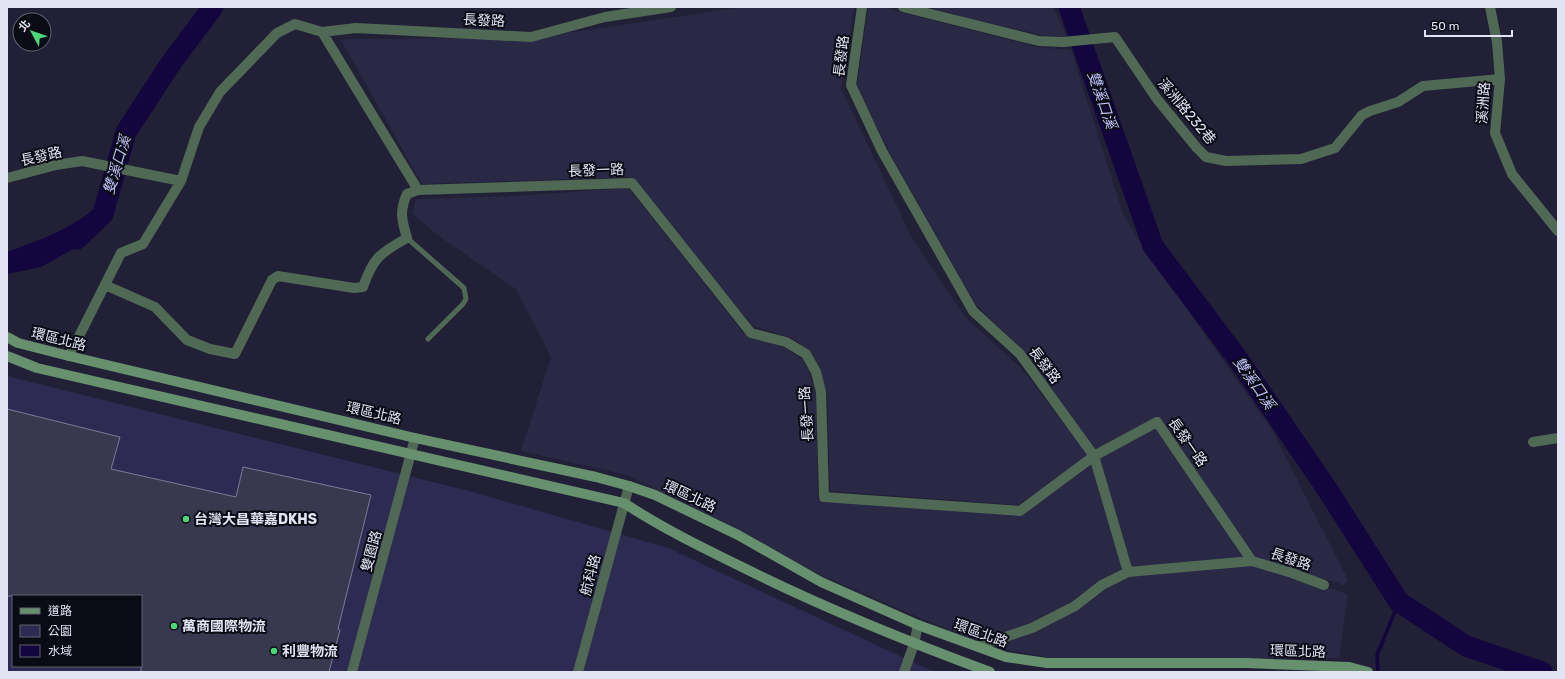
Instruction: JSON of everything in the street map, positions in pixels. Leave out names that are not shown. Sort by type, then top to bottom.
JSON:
[{"type":"street","name":"長發路","points":[[69,356],[121,253],[143,244],[181,181],[199,127],[220,92],[277,33],[295,24],[322,32],[356,28],[531,37],[605,17],[671,7]]},
{"type":"street","name":"長發路","points":[[862,7],[851,85],[882,151],[973,311],[1020,354],[1094,456],[1128,572],[1252,561],[1292,573],[1324,585]]},
{"type":"street","name":"溪洲路232巷","points":[[903,7],[1039,41],[1063,42],[1115,37],[1157,99],[1197,148],[1206,157],[1226,161],[1301,159],[1335,148],[1362,115],[1398,102],[1423,86],[1500,79]]},
{"type":"street","name":"溪洲路","points":[[1490,7],[1497,42],[1500,79],[1495,133],[1512,174],[1558,231]]},
{"type":"street","points":[[105,285],[155,307],[187,340],[210,349],[235,354],[272,280],[278,276],[354,288],[362,287],[369,269],[378,256],[407,238],[401,216],[403,202],[407,194],[418,190],[322,32]]},
{"type":"street","name":"長發路","points":[[7,178],[82,161],[181,181]]},
{"type":"street","name":"長發一路","points":[[418,190],[632,183],[751,333],[786,342],[806,354],[816,372],[821,392],[824,498],[1020,511],[1094,456],[1157,422],[1252,561]]},
{"type":"street","name":"環區北路","points":[[7,337],[18,343],[69,356],[416,438],[589,475],[629,486],[655,495],[738,535],[821,582],[918,625],[1006,657],[1047,663],[1246,663],[1368,672]]},
{"type":"street","points":[[7,356],[37,368],[624,503],[645,517],[706,550],[818,604],[914,644],[990,672]]},
{"type":"street","name":"雙園路","points":[[352,672],[416,438]]},
{"type":"street","points":[[1533,442],[1558,438]]},
{"type":"street","name":"航科路","points":[[578,672],[629,486]]},
{"type":"street","points":[[978,646],[1032,628],[1075,606],[1102,584],[1128,572]]},
{"type":"street","points":[[904,672],[914,644],[918,625]]},
{"type":"lane","points":[[407,238],[464,288],[466,299],[463,304],[428,339]]},
{"type":"shaded area","points":[[742,7],[854,8],[841,88],[912,238],[966,318],[1021,368],[1089,456],[1018,505],[830,491],[827,394],[813,354],[792,338],[753,326],[632,177],[422,184],[341,40],[533,38]]},
{"type":"shaded area","points":[[868,7],[881,7],[1037,47],[1071,50],[1123,214],[1140,242],[1272,430],[1348,580],[1344,585],[1253,558],[1158,416],[1095,452],[1024,351],[976,305],[892,157],[857,86]]},
{"type":"shaded area","points":[[929,7],[1053,7],[1067,37],[1043,35],[967,18]]},
{"type":"shaded area","points":[[629,188],[743,333],[786,348],[803,360],[809,372],[816,394],[818,500],[1021,513],[1093,461],[1125,571],[1074,605],[1032,626],[978,642],[820,575],[719,520],[627,475],[521,451],[551,357],[516,289],[443,239],[412,213],[416,199],[513,196]]},
{"type":"shaded area","points":[[1157,425],[1247,559],[1130,570],[1095,458]]},
{"type":"shaded area","points":[[1252,564],[1348,594],[1339,658],[1052,658],[989,646],[1033,631],[1102,585],[1129,575]]},
{"type":"green space","points":[[7,376],[473,492],[668,548],[934,672],[7,672]]},
{"type":"water","name":"雙溪口溪","points":[[94,210],[100,225],[77,247],[41,267],[7,274],[7,252],[63,229]]},
{"type":"building","name":"台灣大昌華嘉DKHS","points":[[7,409],[120,437],[111,469],[236,497],[243,467],[371,495],[329,672],[141,672],[142,595],[7,596]]},
{"type":"waterway","name":"雙溪口溪","points":[[77,239],[103,214],[126,132],[171,63],[213,7]]},
{"type":"waterway","name":"雙溪口溪","points":[[1069,7],[1153,246],[1238,359],[1327,489],[1399,602],[1466,646],[1542,672]]},
{"type":"waterway","points":[[1378,672],[1377,655],[1399,602]]},
{"type":"place","name":"台灣大昌華嘉DKHS","points":[[186,519]]},
{"type":"place","name":"萬商國際物流","points":[[174,626]]},
{"type":"place","name":"利豐物流","points":[[274,651]]}]
